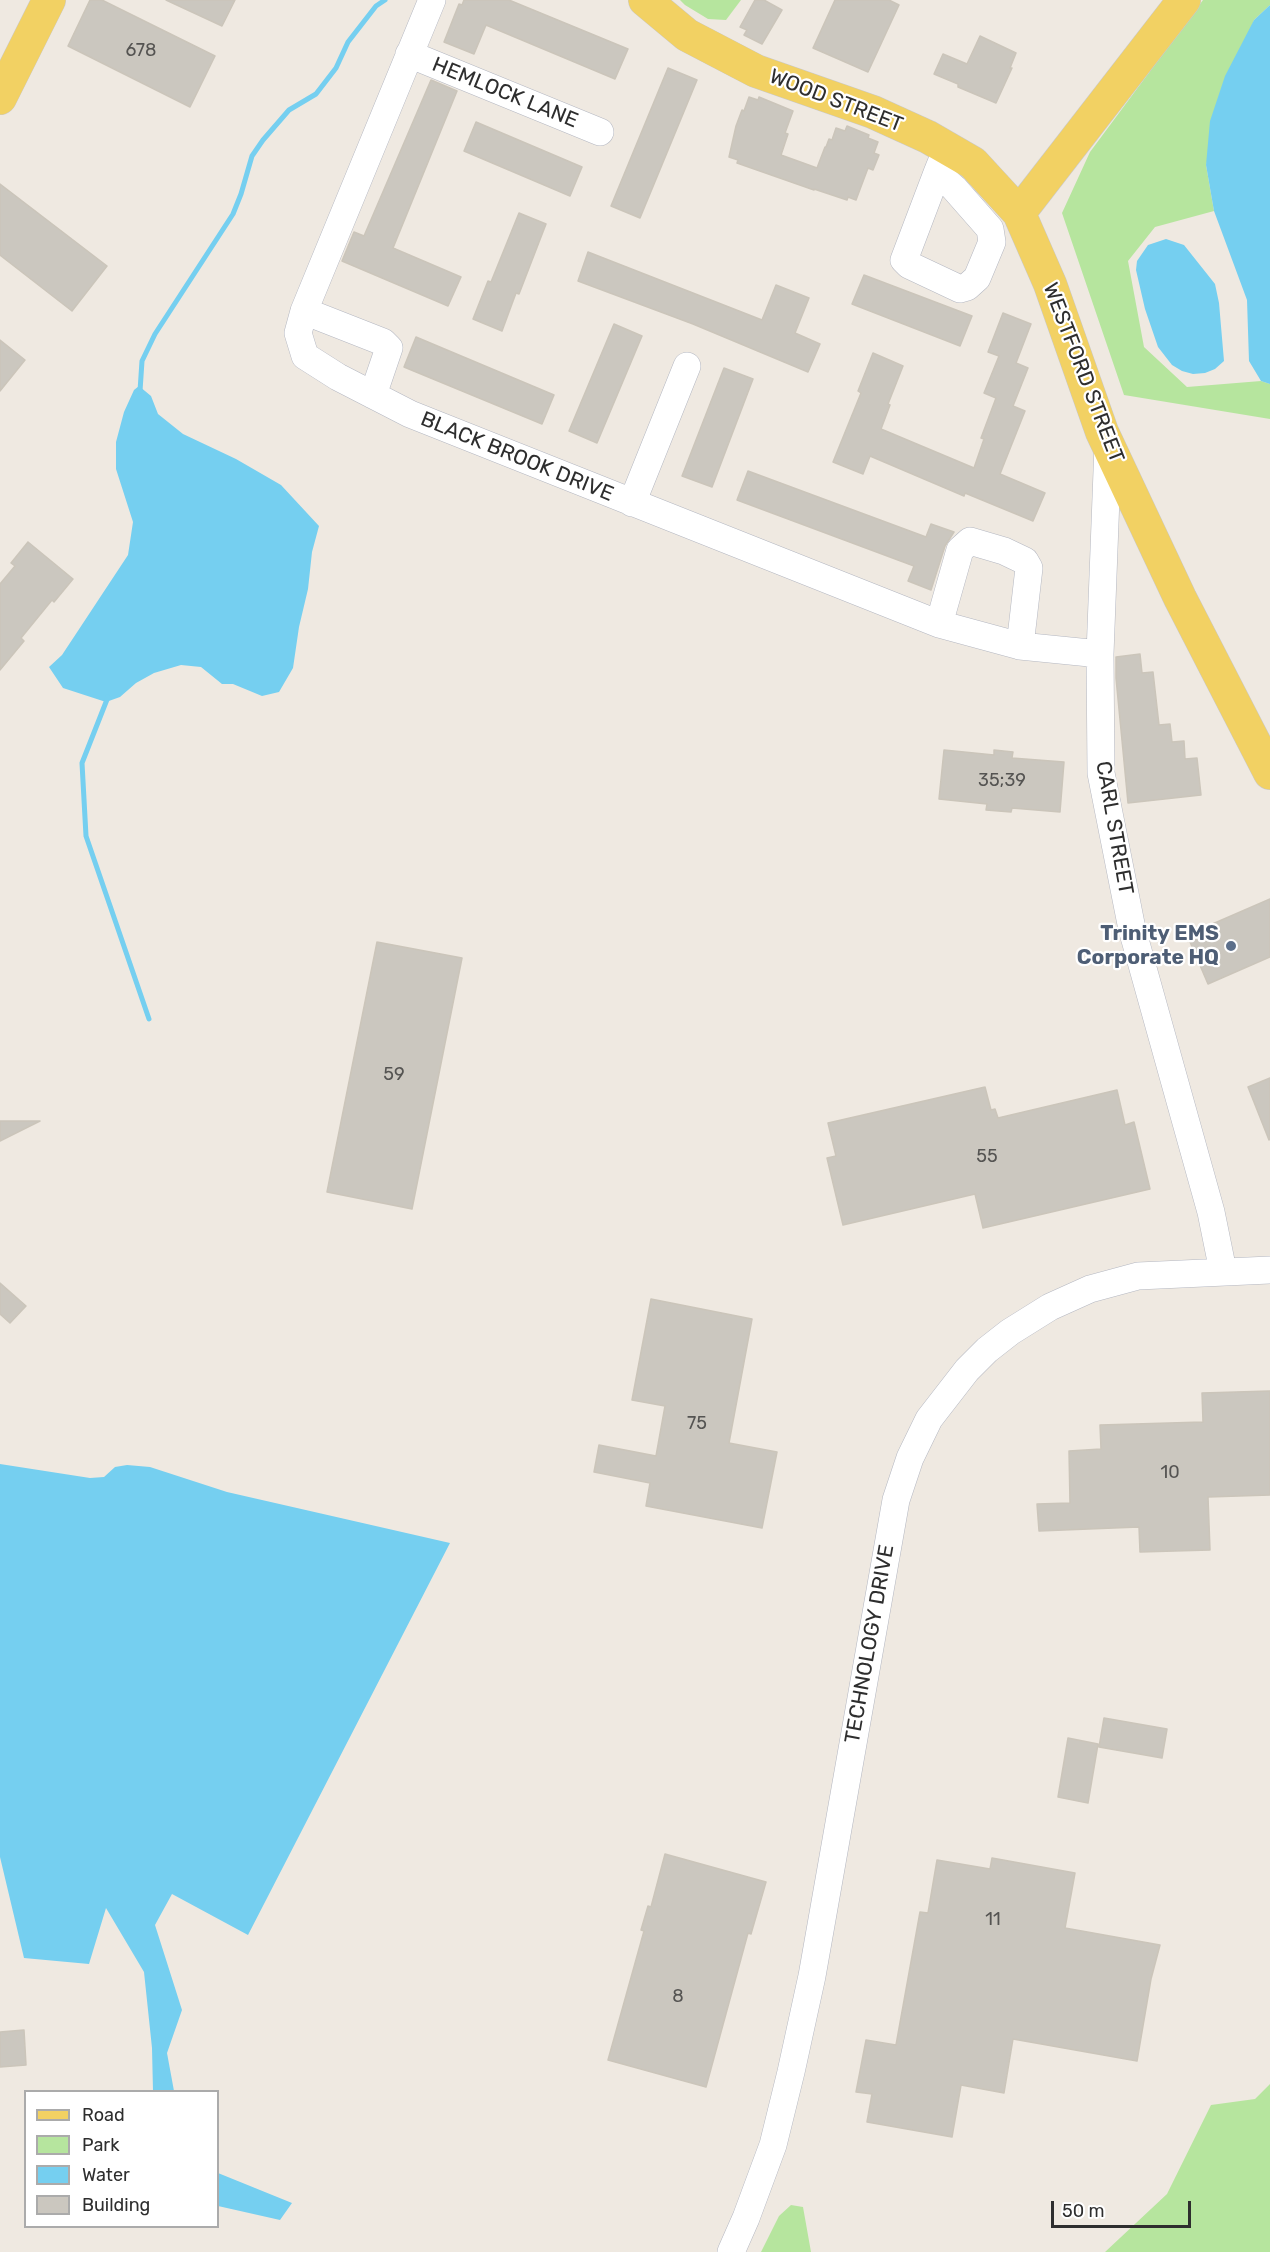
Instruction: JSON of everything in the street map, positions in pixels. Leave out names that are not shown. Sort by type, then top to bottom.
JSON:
[{"type":"main road","points":[[0,98],[49,0]]},
{"type":"main road","name":"WOOD STREET","points":[[645,0],[687,35],[756,70],[873,112],[928,137],[942,160],[973,163],[1019,213]]},
{"type":"main road","points":[[1019,213],[1184,0]]},
{"type":"main road","name":"WESTFORD STREET","points":[[1019,213],[1050,284],[1108,445],[1180,598],[1270,773]]},
{"type":"street","name":"BLACK BROOK DRIVE","points":[[432,0],[304,311],[298,333],[305,356],[338,377],[410,414],[939,624],[1020,646],[1100,654]]},
{"type":"street","name":"HEMLOCK LANE","points":[[409,54],[600,132]]},
{"type":"street","points":[[304,311],[383,342],[389,348],[373,395]]},
{"type":"street","points":[[632,503],[687,366]]},
{"type":"street","name":"CARL STREET","points":[[1108,445],[1100,654],[1101,773],[1132,929],[1211,1212],[1223,1271]]},
{"type":"street","points":[[939,624],[960,550],[969,541],[1005,551],[1025,561],[1029,568],[1020,646]]},
{"type":"street","name":"TECHNOLOGY DRIVE","points":[[731,2252],[773,2145],[791,2072],[812,1976],[897,1500],[910,1458],[929,1419],[967,1370],[987,1350],[1010,1332],[1050,1307],[1090,1289],[1138,1276],[1270,1270]]},
{"type":"green space","points":[[680,0],[741,0],[726,20],[708,19]]},
{"type":"green space","points":[[1203,0],[1270,0],[1270,5],[1254,20],[1206,165],[1214,211],[1155,227],[1128,261],[1144,347],[1187,387],[1261,381],[1270,384],[1270,419],[1124,395],[1062,213],[1090,152]]},
{"type":"green space","points":[[1270,2084],[1270,2252],[1105,2252],[1167,2194],[1211,2105],[1255,2099]]},
{"type":"green space","points":[[791,2205],[803,2207],[811,2252],[761,2252],[779,2216]]},
{"type":"water","points":[[1270,5],[1270,384],[1261,381],[1249,361],[1247,300],[1214,211],[1206,165],[1210,121],[1225,76],[1254,20]]},
{"type":"water","points":[[1166,239],[1184,245],[1215,284],[1224,361],[1215,369],[1205,373],[1193,374],[1172,365],[1158,347],[1145,309],[1136,270],[1137,261],[1148,245]]},
{"type":"water","points":[[139,386],[151,396],[158,414],[183,434],[236,459],[281,485],[319,526],[312,552],[308,589],[293,668],[279,692],[262,696],[233,684],[222,684],[201,667],[181,665],[154,673],[136,683],[120,697],[106,702],[63,688],[49,667],[62,655],[128,555],[133,522],[116,469],[116,442],[124,412],[134,390]]},
{"type":"water","points":[[0,1464],[90,1478],[104,1477],[115,1467],[127,1465],[150,1467],[227,1492],[450,1543],[248,1935],[172,1894],[155,1925],[182,2010],[167,2053],[174,2090],[153,2090],[152,2048],[144,1972],[106,1908],[89,1964],[24,1958],[0,1857]]},
{"type":"water","points":[[219,2173],[292,2203],[280,2220],[219,2206]]},
{"type":"building","points":[[90,0],[102,0],[215,56],[190,107],[68,46]]},
{"type":"building","points":[[166,0],[235,0],[222,26]]},
{"type":"building","points":[[464,0],[509,0],[628,49],[615,79],[486,25],[474,54],[444,42],[459,4],[462,5]]},
{"type":"building","points":[[755,0],[764,0],[782,10],[762,44],[744,35],[747,30],[740,27]]},
{"type":"building","points":[[835,0],[889,0],[899,5],[868,72],[813,48]]},
{"type":"building","points":[[980,36],[1016,53],[1010,68],[1012,68],[996,103],[934,74],[943,54],[967,64]]},
{"type":"building","points":[[668,68],[697,80],[640,218],[611,206]]},
{"type":"building","points":[[431,80],[457,91],[393,248],[461,277],[448,306],[342,261],[354,232],[364,236]]},
{"type":"building","points":[[749,97],[758,100],[759,97],[793,111],[785,133],[788,134],[781,155],[817,168],[836,128],[845,131],[847,126],[869,135],[868,138],[878,142],[874,153],[879,155],[873,170],[868,168],[856,200],[848,197],[847,200],[814,190],[737,163],[738,160],[729,157],[736,126]]},
{"type":"building","points":[[476,122],[582,167],[570,196],[464,151]]},
{"type":"building","points":[[0,184],[107,266],[72,311],[0,255]]},
{"type":"building","points":[[519,213],[546,224],[502,331],[473,319]]},
{"type":"building","points":[[588,252],[762,320],[776,285],[809,298],[795,333],[820,344],[808,372],[693,324],[578,281]]},
{"type":"building","points":[[864,275],[972,316],[960,346],[852,304]]},
{"type":"building","points":[[1003,313],[1031,324],[1016,363],[1028,368],[1013,406],[1025,411],[1000,474],[1045,493],[1033,521],[965,493],[964,496],[870,456],[863,474],[833,462],[861,393],[858,391],[873,353],[903,366],[881,429],[974,468],[984,439],[981,438],[996,398],[984,393],[999,356],[988,352]]},
{"type":"building","points":[[614,324],[642,336],[597,443],[569,431]]},
{"type":"building","points":[[416,337],[554,395],[542,424],[404,367]]},
{"type":"building","points":[[0,340],[25,360],[0,391]]},
{"type":"building","points":[[724,368],[753,379],[712,487],[682,476]]},
{"type":"building","points":[[748,471],[926,537],[931,524],[954,532],[945,546],[931,590],[908,581],[914,566],[737,500]]},
{"type":"building","points":[[28,542],[73,579],[54,602],[52,600],[21,638],[24,641],[0,670],[0,584],[15,566],[11,563]]},
{"type":"building","points":[[1140,654],[1142,673],[1153,672],[1159,725],[1170,724],[1172,742],[1184,741],[1185,759],[1197,758],[1201,795],[1128,803],[1116,657]]},
{"type":"building","points":[[944,750],[994,755],[994,750],[1013,752],[1012,758],[1064,762],[1060,812],[1012,808],[1011,812],[986,810],[987,804],[939,799]]},
{"type":"building","name":"Trinity EMS Corporate HQ","points":[[1270,899],[1270,957],[1208,984],[1187,935]]},
{"type":"building","points":[[377,942],[462,958],[412,1209],[327,1192]]},
{"type":"building","points":[[1270,1078],[1270,1139],[1269,1140],[1248,1087]]},
{"type":"building","points":[[985,1087],[991,1110],[995,1109],[998,1118],[1117,1090],[1125,1125],[1134,1122],[1150,1189],[983,1228],[975,1194],[843,1225],[827,1158],[836,1156],[828,1123]]},
{"type":"building","points":[[0,1121],[40,1121],[0,1141]]},
{"type":"building","points":[[0,1283],[26,1306],[10,1323],[0,1314]]},
{"type":"building","points":[[651,1299],[752,1319],[729,1443],[777,1452],[762,1528],[646,1506],[650,1483],[594,1472],[599,1445],[656,1456],[665,1406],[632,1400]]},
{"type":"building","points":[[1270,1391],[1270,1495],[1208,1497],[1210,1550],[1140,1552],[1139,1527],[1039,1531],[1037,1504],[1070,1503],[1069,1451],[1101,1449],[1100,1425],[1203,1422],[1202,1393]]},
{"type":"building","points":[[1104,1718],[1167,1729],[1162,1758],[1099,1747]]},
{"type":"building","points":[[1068,1738],[1098,1744],[1088,1803],[1058,1797]]},
{"type":"building","points":[[665,1854],[766,1882],[751,1934],[748,1933],[706,2087],[608,2060],[644,1931],[641,1930],[648,1906],[651,1907]]},
{"type":"building","points":[[992,1858],[1075,1873],[1065,1928],[1160,1945],[1151,1979],[1137,2061],[1013,2039],[1004,2093],[961,2085],[952,2137],[867,2122],[872,2094],[856,2092],[866,2040],[896,2045],[920,1912],[928,1913],[937,1860],[990,1869]]},
{"type":"building","points":[[24,2030],[26,2065],[0,2067],[0,2032]]},
{"type":"waterway","points":[[140,391],[142,361],[155,334],[233,214],[252,156],[289,110],[316,94],[336,68],[348,42],[376,6],[385,0]]},
{"type":"waterway","points":[[108,697],[82,763],[86,836],[149,1019]]},
{"type":"place","name":"Trinity EMS Corporate HQ","points":[[1231,946]]}]
